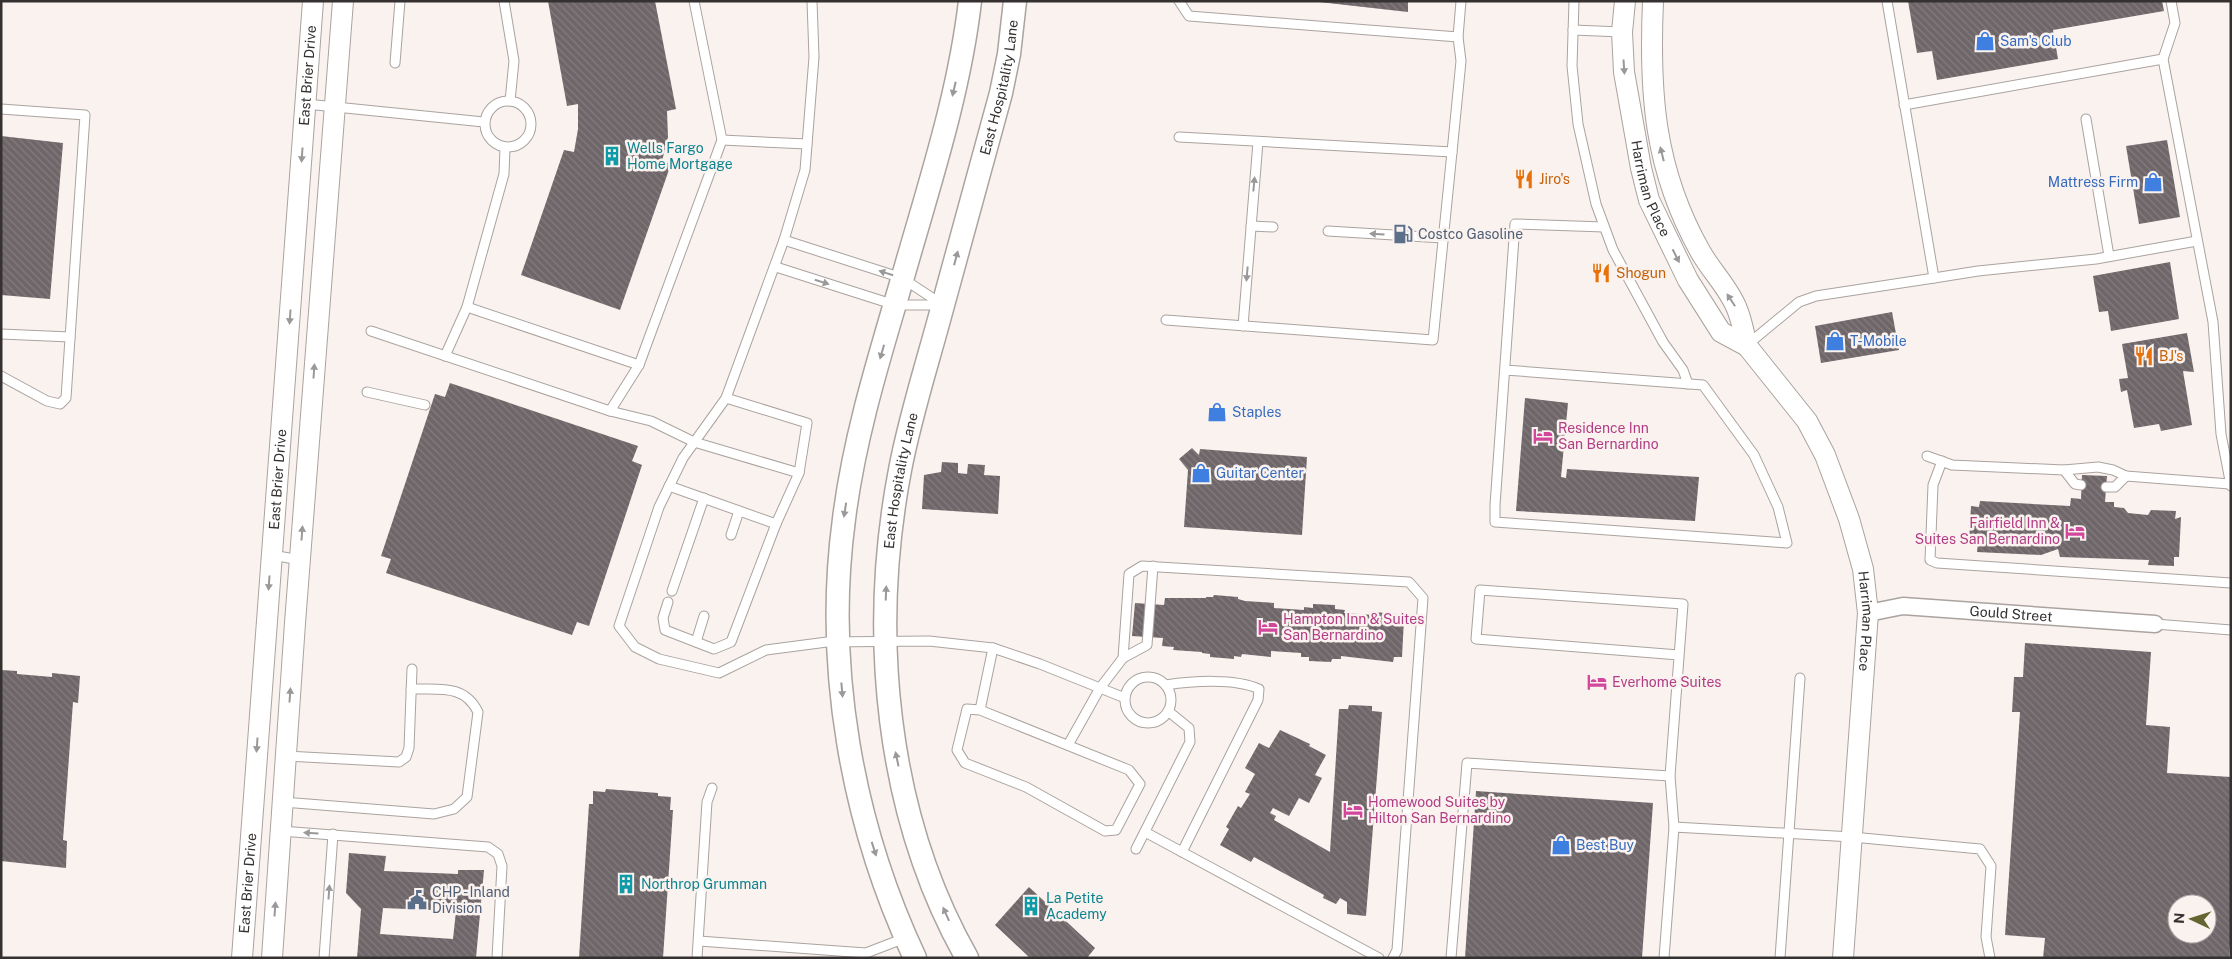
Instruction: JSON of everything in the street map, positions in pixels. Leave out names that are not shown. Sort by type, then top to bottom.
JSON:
[{"type":"main road","points":[[915,958],[884,882],[864,817],[850,756],[842,692],[839,642],[839,582],[843,521],[864,416],[955,85],[970,1]]},
{"type":"main road","name":"East Hospitality Lane","points":[[967,958],[929,873],[908,811],[895,749],[886,642],[886,589],[890,531],[907,436],[1001,93],[1009,54],[1015,1]]},
{"type":"street","name":"East Brier Drive","points":[[242,958],[313,1]]},
{"type":"street","name":"East Brier Drive","points":[[272,958],[282,802],[343,1]]},
{"type":"street","name":"Harriman Place","points":[[1624,1],[1622,32],[1624,72],[1630,112],[1649,200],[1688,280],[1721,332],[1747,346],[1807,421],[1825,455],[1849,519],[1863,569],[1868,613],[1843,958]]},
{"type":"street","name":"Harriman Place","points":[[1653,1],[1652,91],[1663,159],[1678,203],[1700,251],[1737,308],[1747,346]]},
{"type":"street","name":"Gould Street","points":[[1868,613],[1903,606],[2155,624]]},
{"type":"lane","points":[[395,64],[400,1]]},
{"type":"lane","points":[[504,1],[514,61],[510,101]]},
{"type":"lane","points":[[610,411],[640,365],[722,140],[694,1]]},
{"type":"lane","points":[[812,1],[814,57],[805,170],[776,267],[726,398],[683,458],[659,507],[620,626],[635,647],[659,659],[719,673],[766,650],[839,642],[929,641],[993,648],[1124,698]]},
{"type":"lane","points":[[1179,1],[1189,16],[1458,37]]},
{"type":"lane","points":[[1166,320],[1433,340],[1461,61],[1458,37],[1461,1]]},
{"type":"lane","points":[[1574,1],[1572,66],[1578,124],[1596,204],[1613,250],[1663,342],[1682,370],[1688,384]]},
{"type":"lane","points":[[1887,1],[1934,278]]},
{"type":"lane","points":[[1927,456],[1952,465],[2064,470],[2098,467],[2113,470],[2126,476],[2231,485],[2221,434],[2213,322],[2163,59],[2175,23],[2171,1]]},
{"type":"lane","points":[[1573,30],[1622,32]]},
{"type":"lane","points":[[1904,105],[2163,59]]},
{"type":"lane","points":[[501,101],[510,101],[519,103],[526,109],[530,117],[531,126],[529,135],[523,142],[515,147],[506,148],[497,145],[490,139],[485,131],[484,122],[487,113],[493,106],[501,101]]},
{"type":"lane","points":[[306,104],[484,122]]},
{"type":"lane","points":[[1,109],[85,115],[66,398],[60,404],[47,401],[1,376]]},
{"type":"lane","points":[[2086,119],[2109,256]]},
{"type":"lane","points":[[1179,137],[1452,152]]},
{"type":"lane","points":[[722,140],[808,144]]},
{"type":"lane","points":[[1243,326],[1258,142]]},
{"type":"lane","points":[[446,356],[467,307],[504,174],[506,148]]},
{"type":"lane","points":[[1505,370],[1703,385],[1754,454],[1778,507],[1788,543],[1495,522],[1514,224],[1604,227]]},
{"type":"lane","points":[[1251,226],[1273,227]]},
{"type":"lane","points":[[1328,231],[1443,238]]},
{"type":"lane","points":[[784,240],[902,278],[943,305]]},
{"type":"lane","points":[[1747,346],[1799,302],[1808,299],[1978,271],[2109,256],[2197,241]]},
{"type":"lane","points":[[776,267],[895,305],[943,305]]},
{"type":"lane","points":[[467,307],[640,365]]},
{"type":"lane","points":[[371,331],[610,411],[651,421],[694,442],[799,473]]},
{"type":"lane","points":[[1,334],[70,337]]},
{"type":"lane","points":[[367,392],[425,405]]},
{"type":"lane","points":[[668,602],[663,618],[665,630],[714,649],[732,642],[776,524],[799,473],[807,423],[726,398]]},
{"type":"lane","points":[[1942,461],[1933,485],[1930,560],[1937,563],[2231,583]]},
{"type":"lane","points":[[2064,470],[2075,484],[2081,485]]},
{"type":"lane","points":[[2106,486],[2115,487],[2126,476]]},
{"type":"lane","points":[[669,486],[776,524]]},
{"type":"lane","points":[[672,591],[704,498]]},
{"type":"lane","points":[[731,535],[739,510]]},
{"type":"lane","points":[[272,555],[300,560]]},
{"type":"lane","points":[[1123,658],[1129,574],[1142,566],[1408,582],[1423,598],[1397,950],[1393,958]]},
{"type":"lane","points":[[1068,745],[1100,688],[1123,658],[1147,645],[1153,566]]},
{"type":"lane","points":[[1664,958],[1674,827],[1670,776],[1683,604],[1480,590],[1476,638],[1679,655]]},
{"type":"lane","points":[[696,642],[704,616]]},
{"type":"lane","points":[[2155,624],[2231,630]]},
{"type":"lane","points":[[980,710],[993,648]]},
{"type":"lane","points":[[286,756],[399,762],[406,757],[409,748],[412,669]]},
{"type":"lane","points":[[1150,677],[1159,679],[1166,685],[1170,693],[1171,702],[1168,711],[1162,718],[1154,722],[1145,723],[1137,720],[1125,707],[1124,698],[1127,689],[1133,682],[1141,678],[1150,677]]},
{"type":"lane","points":[[1780,958],[1800,678]]},
{"type":"lane","points":[[1166,685],[1187,682],[1248,684],[1259,689],[1258,700],[1182,852]]},
{"type":"lane","points":[[282,802],[434,814],[454,809],[467,797],[478,712],[472,701],[461,692],[411,689]]},
{"type":"lane","points":[[967,709],[980,710],[1129,770],[1140,784],[1116,830],[1105,831],[1026,787],[964,763],[958,750],[967,709]]},
{"type":"lane","points":[[1136,849],[1190,742],[1189,728],[1168,711]]},
{"type":"lane","points":[[1451,958],[1467,763],[1670,776]]},
{"type":"lane","points":[[697,958],[708,802],[712,788]]},
{"type":"lane","points":[[1674,827],[1789,835],[1852,837],[1980,849],[1991,866],[1986,937],[1990,958]]},
{"type":"lane","points":[[280,831],[488,846],[498,854],[502,866],[497,958]]},
{"type":"lane","points":[[1145,832],[1379,958]]},
{"type":"lane","points":[[324,958],[337,834]]},
{"type":"lane","points":[[699,941],[866,953],[906,938]]},
{"type":"building","name":"Wells Fargo Home Mortgage","points":[[548,1],[655,1],[676,109],[667,111],[668,137],[662,161],[671,164],[620,310],[521,275],[564,150],[574,152],[578,129],[578,104],[567,106]]},
{"type":"building","points":[[1310,1],[1408,1],[1408,12]]},
{"type":"building","name":"Sam's Club","points":[[1908,1],[2162,1],[2164,11],[2053,30],[2058,59],[1937,80],[1932,51],[1917,53]]},
{"type":"building","points":[[1,136],[63,143],[50,299],[1,295]]},
{"type":"building","name":"Mattress Firm","points":[[2167,140],[2180,217],[2139,224],[2126,146]]},
{"type":"building","points":[[2170,262],[2179,319],[2111,331],[2108,311],[2099,312],[2093,276]]},
{"type":"building","points":[[1892,312],[1899,350],[1821,363],[1815,326]]},
{"type":"building","points":[[2187,333],[2194,372],[2183,371],[2192,425],[2161,431],[2159,424],[2134,428],[2127,390],[2121,392],[2119,379],[2128,378],[2122,344]]},
{"type":"building","points":[[450,383],[638,446],[632,461],[642,465],[589,626],[577,622],[572,635],[386,573],[391,559],[381,556],[435,394],[445,397]]},
{"type":"building","name":"Residence Inn San Bernardino","points":[[1525,398],[1568,403],[1561,477],[1566,478],[1567,469],[1699,477],[1695,521],[1516,511]]},
{"type":"building","points":[[1192,448],[1199,455],[1200,449],[1307,457],[1302,535],[1184,527],[1188,470],[1179,459]]},
{"type":"building","points":[[942,462],[958,463],[958,473],[967,474],[968,464],[985,465],[984,475],[1000,476],[998,514],[922,509],[924,475],[941,472]]},
{"type":"building","name":"Fairfield Inn & Suites San Bernardino","points":[[2082,475],[2107,476],[2105,502],[2114,502],[2114,507],[2124,508],[2128,513],[2148,515],[2151,510],[2176,511],[2175,519],[2181,517],[2179,557],[2174,557],[2174,566],[2148,565],[2149,560],[2060,557],[2058,549],[2041,555],[1977,552],[1978,543],[1969,542],[1971,506],[1979,507],[1980,501],[2070,506],[2071,498],[2081,499]]},
{"type":"building","name":"Hampton Inn & Suites San Bernardino","points":[[1214,595],[1238,597],[1238,599],[1245,601],[1274,603],[1274,608],[1304,610],[1304,607],[1313,608],[1313,604],[1335,605],[1335,609],[1345,610],[1344,613],[1374,615],[1374,612],[1397,614],[1397,618],[1404,619],[1402,657],[1394,657],[1393,662],[1341,656],[1341,659],[1332,659],[1331,662],[1309,661],[1309,657],[1301,657],[1301,653],[1271,651],[1271,657],[1242,654],[1241,657],[1234,656],[1234,659],[1210,657],[1210,654],[1202,652],[1173,650],[1174,647],[1162,646],[1163,638],[1132,636],[1135,603],[1164,605],[1165,598],[1206,598],[1213,597]]},
{"type":"building","points":[[2025,643],[2151,652],[2146,725],[2170,727],[2167,773],[2231,777],[2231,929],[2229,958],[2043,958],[2045,938],[2005,935],[2020,712],[2012,712],[2014,677],[2023,677]]},
{"type":"building","points":[[1,670],[17,671],[17,674],[52,677],[52,673],[80,676],[78,703],[73,702],[63,840],[67,841],[66,868],[1,861]]},
{"type":"building","name":"Homewood Suites by Hilton San Bernardino","points":[[1349,705],[1372,706],[1372,711],[1382,712],[1366,916],[1347,914],[1347,902],[1340,898],[1336,904],[1323,898],[1324,895],[1254,857],[1251,862],[1220,845],[1229,829],[1226,827],[1238,806],[1241,808],[1250,794],[1245,792],[1255,774],[1245,768],[1259,743],[1269,748],[1280,730],[1310,744],[1309,746],[1326,755],[1315,775],[1322,778],[1309,803],[1299,798],[1289,816],[1273,808],[1270,813],[1276,816],[1274,820],[1330,852],[1339,709],[1348,709]]},
{"type":"building","name":"Northrop Grumman","points":[[606,789],[658,793],[658,796],[671,797],[670,810],[673,810],[663,958],[579,958],[589,804],[593,804],[593,791],[605,792]]},
{"type":"building","name":"Best Buy","points":[[1476,791],[1653,803],[1642,958],[1465,958]]},
{"type":"building","name":"CHP - Inland Division","points":[[349,853],[386,856],[384,871],[458,874],[458,870],[484,870],[476,958],[357,958],[361,909],[346,893]],"holes":[[[383,908],[456,911],[453,939],[380,934]]]},
{"type":"building","name":"La Petite Academy","points":[[1029,887],[1095,948],[1087,958],[1030,958],[995,925]]},
{"type":"place","name":"Sam's Club","points":[[1985,41]]},
{"type":"place","name":"Wells Fargo Home Mortgage","points":[[612,156]]},
{"type":"place","name":"Jiro's","points":[[1524,179]]},
{"type":"place","name":"Mattress Firm","points":[[2153,182]]},
{"type":"place","name":"Costco Gasoline","points":[[1403,234]]},
{"type":"place","name":"Shogun","points":[[1601,273]]},
{"type":"place","name":"T-Mobile","points":[[1835,341]]},
{"type":"place","name":"BJ's","points":[[2144,356]]},
{"type":"place","name":"Staples","points":[[1217,412]]},
{"type":"place","name":"Residence Inn San Bernardino","points":[[1543,436]]},
{"type":"place","name":"Guitar Center","points":[[1201,473]]},
{"type":"place","name":"Fairfield Inn & Suites San Bernardino","points":[[2075,531]]},
{"type":"place","name":"Hampton Inn & Suites San Bernardino","points":[[1268,627]]},
{"type":"place","name":"Everhome Suites","points":[[1597,682]]},
{"type":"place","name":"Homewood Suites by Hilton San Bernardino","points":[[1353,810]]},
{"type":"place","name":"Best Buy","points":[[1561,845]]},
{"type":"place","name":"Northrop Grumman","points":[[626,884]]},
{"type":"place","name":"CHP - Inland Division","points":[[417,900]]},
{"type":"place","name":"La Petite Academy","points":[[1031,906]]}]
